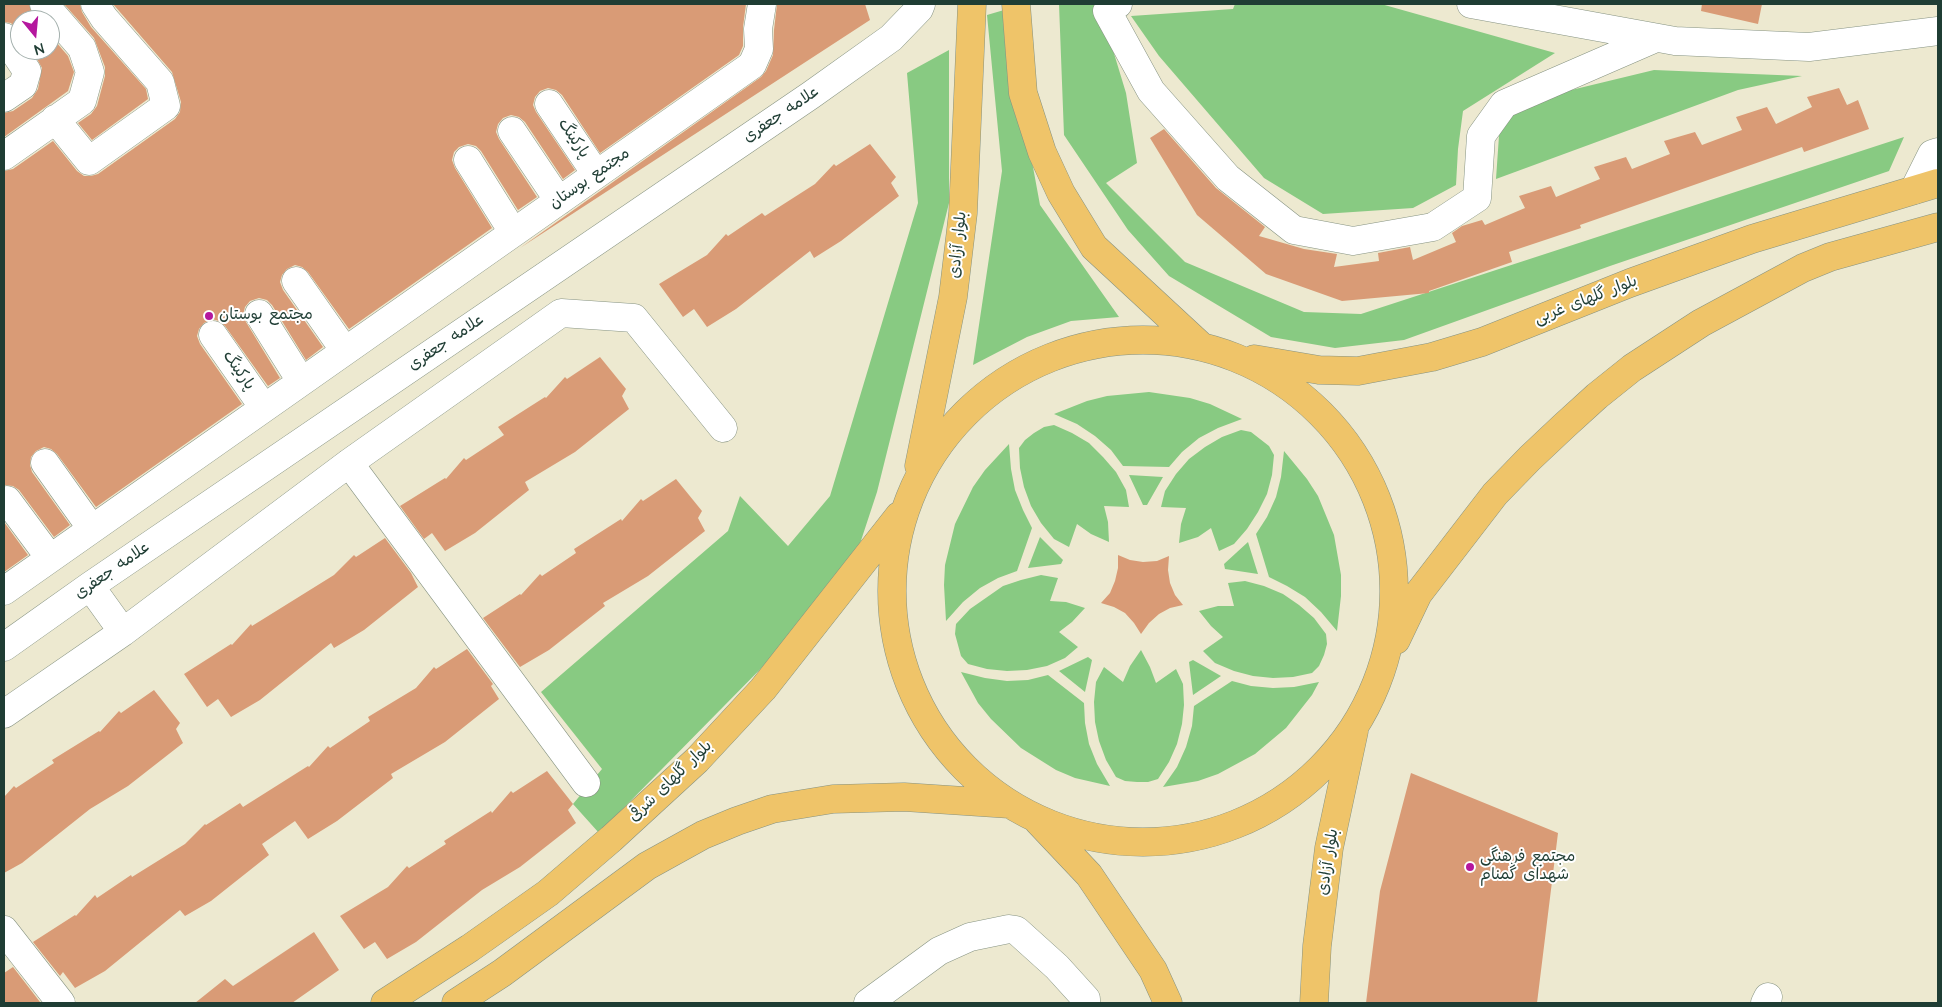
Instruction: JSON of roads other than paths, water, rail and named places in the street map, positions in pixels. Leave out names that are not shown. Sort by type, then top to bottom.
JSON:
[{"type":"main road","name":"بلوار آزادی","points":[[911,495],[953,297],[963,213],[972,4]]},
{"type":"main road","points":[[1016,4],[1022,93],[1042,152],[1061,193],[1094,247],[1215,351]]},
{"type":"main road","name":"بلوار گلهای غربی","points":[[1215,351],[1319,370],[1358,371],[1432,357],[1482,342],[1752,239],[1926,186]]},
{"type":"main road","points":[[1379,675],[1387,650],[1392,624],[1393,572],[1384,520],[1371,487],[1350,449],[1316,409],[1274,377],[1252,365],[1215,351],[1176,342],[1150,340],[1106,343],[1072,351],[1023,370],[980,400],[944,438],[929,460],[911,495],[898,532],[891,584],[892,610],[901,662],[921,710],[951,753],[989,789],[1022,810],[1083,834],[1117,840],[1161,840],[1213,831],[1238,822],[1284,798],[1324,763],[1341,744],[1369,699],[1418,594],[1495,494],[1530,458],[1597,396],[1632,368],[1701,323],[1803,268],[1830,257],[1938,227]]},
{"type":"main road","name":"بلوار گلهای شرقی","points":[[384,1003],[470,948],[548,893],[611,839],[697,760],[763,689],[911,495]]},
{"type":"main road","name":"بلوار آزادی","points":[[1314,1003],[1317,946],[1329,848],[1356,722]]},
{"type":"main road","points":[[456,1003],[502,972],[647,866],[703,836],[737,821],[772,809],[833,799],[904,797],[1022,810],[1089,875],[1153,970],[1168,1003]]},
{"type":"street","points":[[4,156],[82,101],[90,72],[82,48],[44,4]]},
{"type":"street","points":[[55,120],[89,161],[166,106],[160,82],[104,18],[95,4]]},
{"type":"street","name":"مجتمع بوستان","points":[[6,583],[50,558],[92,529],[752,65],[759,49],[760,16],[742,4]]},
{"type":"street","points":[[891,38],[894,4]]},
{"type":"street","name":"علامه جعفری","points":[[4,647],[90,586],[795,106],[891,38],[920,8],[921,4]]},
{"type":"street","points":[[1118,4],[1107,11],[1151,91],[1228,178],[1294,230],[1353,241],[1433,227],[1455,213],[1477,198],[1481,136],[1504,104],[1656,38]]},
{"type":"street","points":[[1471,4],[1675,41],[1809,47],[1938,31]]},
{"type":"street","points":[[4,37],[27,71],[23,85],[4,98]]},
{"type":"street","name":"پارکینگ","points":[[549,104],[596,174]]},
{"type":"street","points":[[512,131],[559,201]]},
{"type":"street","points":[[1926,186],[1932,154],[1938,152]]},
{"type":"street","points":[[468,160],[513,232]]},
{"type":"street","points":[[296,281],[346,350]]},
{"type":"street","points":[[4,714],[123,632],[349,463],[561,312],[634,318],[723,428]]},
{"type":"street","points":[[259,314],[301,382]]},
{"type":"street","name":"پارکینگ","points":[[213,335],[264,408]]},
{"type":"street","points":[[45,463],[92,529]]},
{"type":"street","points":[[349,463],[586,783]]},
{"type":"street","points":[[7,500],[50,558]]},
{"type":"street","points":[[90,586],[123,632]]},
{"type":"street","points":[[868,1003],[939,951],[970,938],[1009,929],[1016,930],[1057,967],[1086,999],[1086,1003]]},
{"type":"street","points":[[4,930],[60,1003]]},
{"type":"place","name":"مجتمع بوستان","points":[[209,316]]},
{"type":"place","name":"مجتمع فرهنگی شهدای گمنام","points":[[1470,867]]}]
